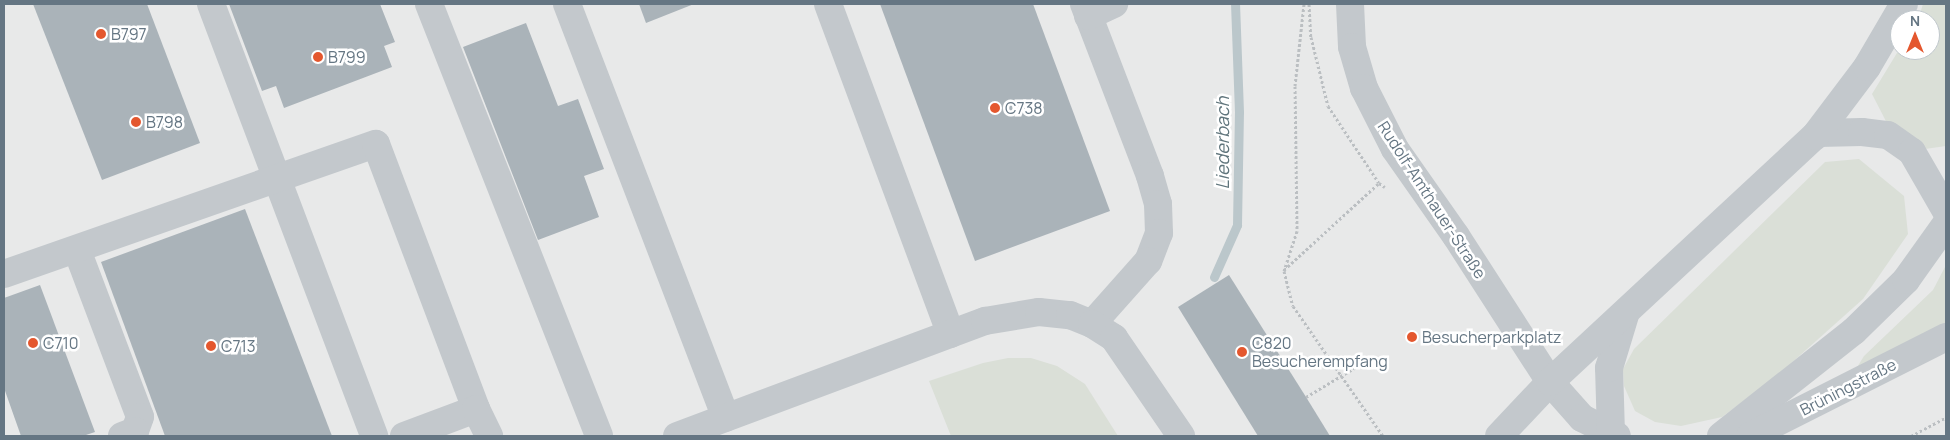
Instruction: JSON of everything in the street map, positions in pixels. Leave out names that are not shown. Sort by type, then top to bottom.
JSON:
[{"type":"street","points":[[211,4],[275,179],[374,436]]},
{"type":"street","points":[[429,4],[599,436]]},
{"type":"street","points":[[567,4],[726,418]]},
{"type":"street","points":[[828,4],[951,334]]},
{"type":"street","points":[[1092,324],[1148,261],[1159,233],[1158,204],[1150,176],[1086,10],[1114,4]]},
{"type":"street","name":"Rudolf-Amthauer-Straße","points":[[1350,4],[1352,47],[1364,88],[1395,149],[1416,176],[1550,382],[1582,418],[1614,435]]},
{"type":"street","points":[[1499,436],[1550,382],[1818,133],[1868,67],[1904,4]]},
{"type":"street","points":[[1818,133],[1888,135],[1912,152],[1946,211]]},
{"type":"street","points":[[4,274],[376,144],[476,409],[489,436]]},
{"type":"street","points":[[1721,436],[1738,426],[1854,331],[1906,280],[1946,224]]},
{"type":"street","points":[[77,250],[140,417],[135,431],[122,436]]},
{"type":"street","points":[[1614,435],[1609,368],[1614,344],[1627,309]]},
{"type":"street","points":[[678,436],[986,321],[1039,312],[1070,315],[1092,324],[1114,338],[1181,436]]},
{"type":"street","name":"Brüningstraße","points":[[1750,436],[1946,337]]},
{"type":"street","points":[[404,436],[476,409]]},
{"type":"path","points":[[1304,4],[1296,86],[1297,231],[1284,271],[1293,306],[1383,436]]},
{"type":"path","points":[[1284,271],[1379,183]]},
{"type":"path","points":[[1306,398],[1371,358]]},
{"type":"path","points":[[1910,436],[1946,417]]},
{"type":"shaded area","points":[[4,4],[1946,4],[1946,436],[4,436]]},
{"type":"shaded area","points":[[1923,4],[1946,4],[1946,146],[1925,149],[1892,133],[1872,94],[1893,60],[1940,60],[1940,10],[1921,10]]},
{"type":"shaded area","points":[[1859,159],[1904,196],[1908,234],[1863,299],[1777,376],[1722,417],[1681,426],[1655,422],[1635,411],[1624,386],[1623,369],[1634,349],[1825,162]]},
{"type":"shaded area","points":[[1946,265],[1946,328],[1856,369],[1864,356],[1933,290]]},
{"type":"shaded area","points":[[1008,358],[1031,358],[1057,366],[1085,384],[1118,436],[951,436],[929,381],[983,363]]},
{"type":"building","points":[[33,4],[147,4],[200,143],[102,180]]},
{"type":"building","name":"B799","points":[[229,4],[380,4],[395,42],[384,46],[392,67],[284,108],[276,86],[262,91]]},
{"type":"building","points":[[639,4],[694,4],[646,23]]},
{"type":"building","name":"C738","points":[[880,4],[1033,4],[1110,211],[975,261]]},
{"type":"building","points":[[526,23],[558,106],[578,99],[604,169],[584,176],[599,217],[538,240],[463,47]]},
{"type":"building","name":"C713","points":[[245,209],[332,436],[165,436],[101,262]]},
{"type":"building","name":"C820 Besucherempfang","points":[[1229,275],[1330,436],[1258,436],[1178,307]]},
{"type":"building","name":"C710","points":[[40,285],[95,432],[83,436],[21,436],[4,388],[4,298]]},
{"type":"waterway","name":"Liederbach","points":[[1214,277],[1237,225],[1239,112],[1235,4]]},
{"type":"place","name":"B797","points":[[101,34]]},
{"type":"place","name":"B799","points":[[318,57]]},
{"type":"place","name":"C738","points":[[995,108]]},
{"type":"place","name":"B798","points":[[136,122]]},
{"type":"place","name":"Besucherparkplatz","points":[[1412,337]]},
{"type":"place","name":"C710","points":[[33,343]]},
{"type":"place","name":"C713","points":[[211,346]]},
{"type":"place","name":"C820 Besucherempfang","points":[[1242,352]]}]
